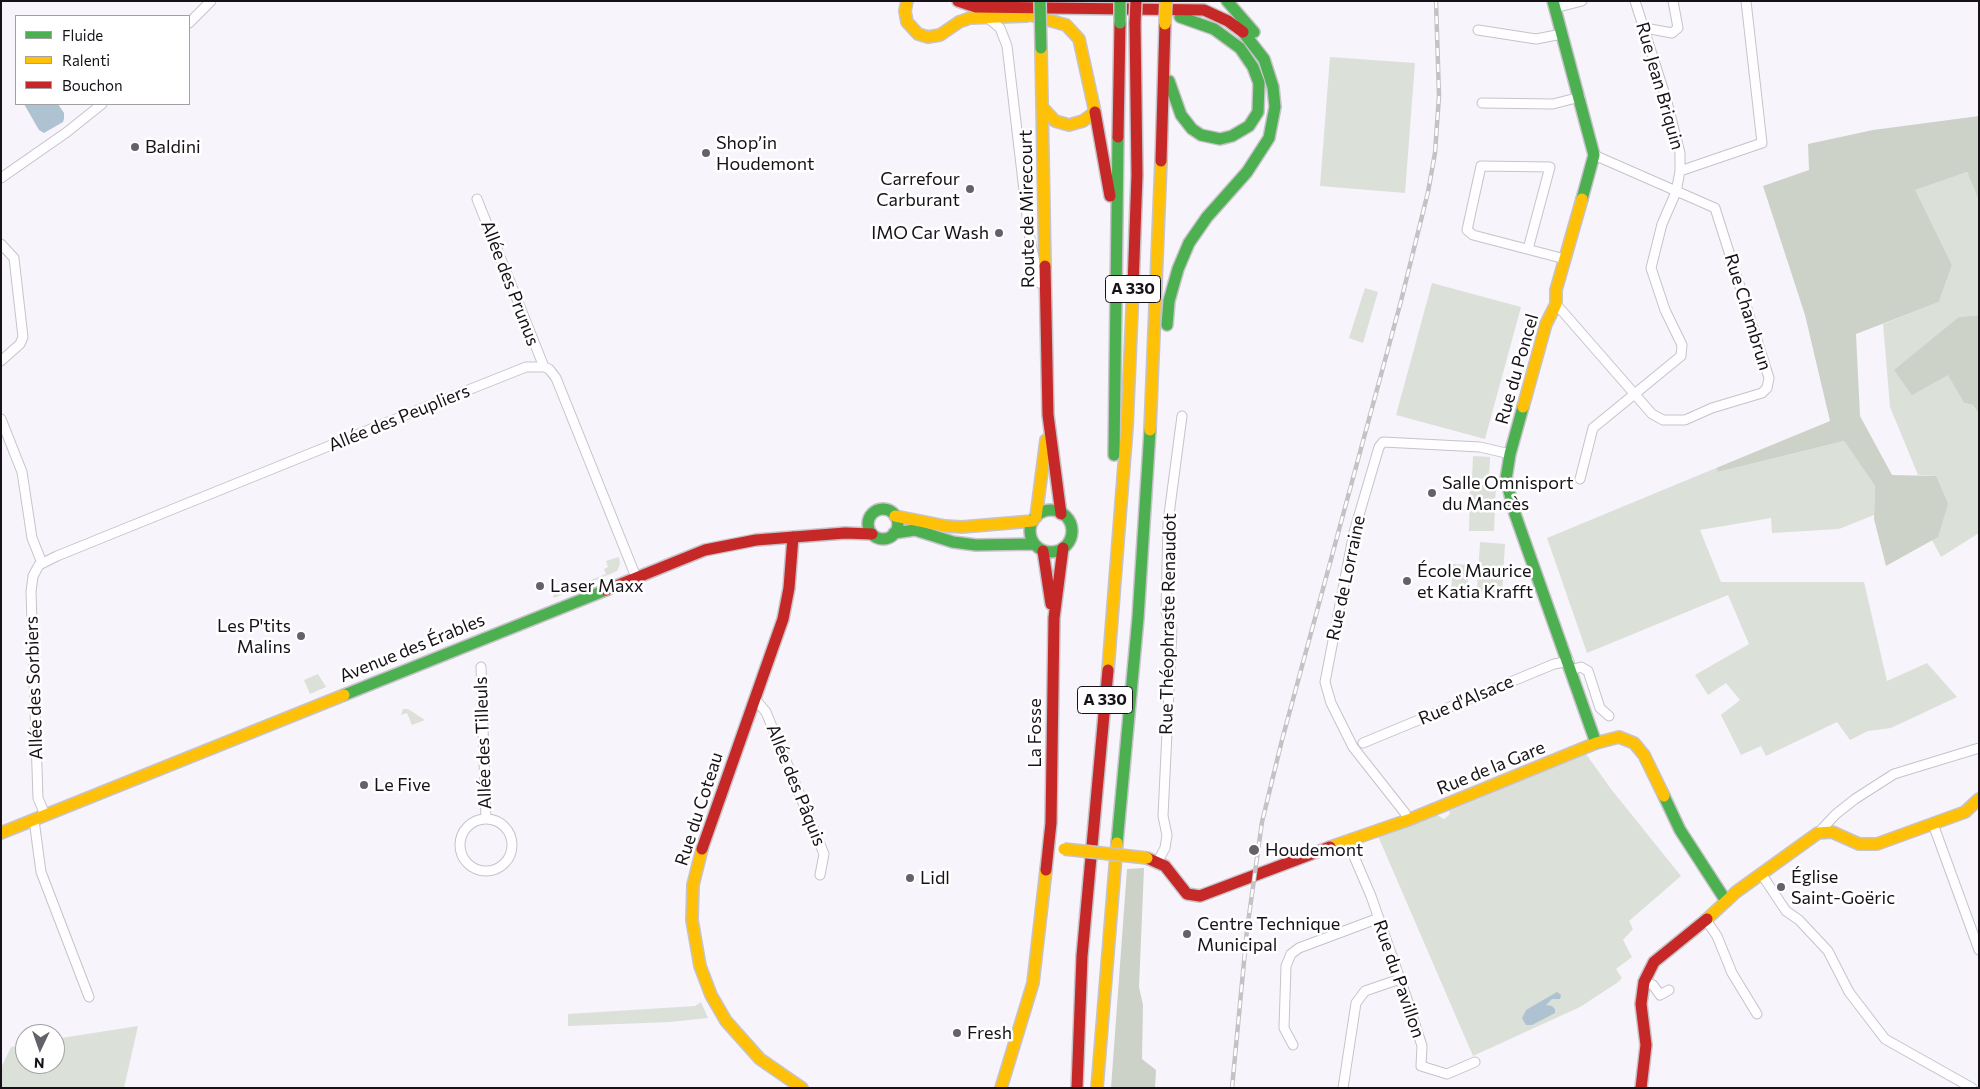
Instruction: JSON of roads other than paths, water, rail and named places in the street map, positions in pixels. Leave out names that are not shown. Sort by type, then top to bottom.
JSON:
[{"type":"main road","points":[[951,28],[952,1]]},
{"type":"main road","points":[[958,1],[965,5],[1056,8],[1201,5],[1237,27],[1264,59],[1273,87],[1275,107],[1269,138],[1247,172],[1227,193],[1189,243],[1178,269],[1169,301],[1162,372],[1152,392]]},
{"type":"main road","name":"Route de Mirecourt","points":[[1040,1],[1048,415],[1056,488],[1061,514]]},
{"type":"main road","points":[[1056,8],[1068,1]]},
{"type":"main road","points":[[1118,554],[1114,500],[1120,1]]},
{"type":"main road","name":"A 330","points":[[1077,1088],[1082,956],[1118,554],[1127,417],[1136,204],[1136,1]]},
{"type":"main road","name":"A 330","points":[[1098,1088],[1106,958],[1138,618],[1152,392],[1166,1]]},
{"type":"main road","points":[[1227,1],[1263,45],[1266,52],[1264,59]]},
{"type":"main road","points":[[1180,17],[1201,5]]},
{"type":"main road","name":"Rue du Poncel","points":[[1554,5],[1580,97],[1594,156],[1555,297],[1556,304],[1546,324],[1510,454],[1506,486],[1596,743]]},
{"type":"main road","points":[[906,6],[910,27],[924,36],[940,35],[964,19],[986,17],[1180,17],[1224,34],[1245,54],[1256,75],[1261,92],[1255,119],[1240,132],[1220,138],[1201,135],[1192,129],[1177,108],[1164,58]]},
{"type":"main road","points":[[1034,16],[1066,25],[1079,39],[1095,112],[1110,196],[1116,308]]},
{"type":"main road","points":[[1043,108],[1055,121],[1069,125],[1083,121],[1095,112]]},
{"type":"main road","name":"Route de Mirecourt","points":[[1034,519],[1048,415]]},
{"type":"main road","points":[[894,533],[916,530],[953,542],[976,545],[1039,547],[1054,552],[1063,548],[1070,539],[1071,527],[1061,514],[1046,511],[1034,519],[962,527],[944,526],[895,516],[888,511],[881,510],[873,513],[869,519],[868,525],[872,534],[881,539],[889,538],[894,533],[897,525],[895,516]]},
{"type":"main road","name":"Avenue des Érables","points":[[845,533],[869,519]]},
{"type":"main road","points":[[1034,519],[1030,533],[1039,547]]},
{"type":"main road","name":"Avenue des Érables","points":[[1,833],[636,576],[718,546],[793,537],[845,533],[872,534]]},
{"type":"main road","name":"Rue du Coteau","points":[[793,537],[789,588],[783,619],[698,860],[692,896],[693,932],[705,981],[726,1021],[760,1060],[802,1088]]},
{"type":"main road","name":"La Fosse","points":[[1039,547],[1054,618]]},
{"type":"main road","name":"La Fosse","points":[[1049,847],[1054,618],[1063,548]]},
{"type":"main road","name":"Rue de la Gare","points":[[1153,859],[1168,870],[1187,894],[1197,897],[1347,840],[1408,820],[1596,743],[1619,737],[1627,739],[1638,746],[1680,830],[1726,902]]},
{"type":"main road","points":[[1641,1088],[1646,1045],[1640,1012],[1644,982],[1654,962],[1726,902],[1818,832],[1828,831],[1859,844],[1871,845],[1968,810],[1979,799]]},
{"type":"main road","points":[[1000,1085],[1033,983],[1049,847],[1153,859]]},
{"type":"street","points":[[190,22],[211,1]]},
{"type":"street","points":[[898,1],[906,6]]},
{"type":"street","points":[[1554,5],[1582,1]]},
{"type":"street","name":"Rue Jean Briquin","points":[[1635,1],[1645,28],[1680,153],[1680,171],[1676,192],[1662,224],[1651,268],[1682,351],[1678,358],[1635,395]]},
{"type":"street","points":[[1645,28],[1672,33],[1678,28],[1673,1]]},
{"type":"street","points":[[1680,171],[1762,143],[1746,1]]},
{"type":"street","points":[[986,17],[1000,28],[1007,46],[1029,233],[1034,263],[1039,274],[1041,306],[1047,322]]},
{"type":"street","points":[[1478,30],[1536,39],[1562,34]]},
{"type":"street","points":[[1482,103],[1553,104],[1580,97]]},
{"type":"street","points":[[1,178],[64,134],[101,105]]},
{"type":"street","points":[[1594,156],[1676,192]]},
{"type":"street","points":[[1528,249],[1550,167],[1481,166],[1467,230],[1473,235],[1565,259]]},
{"type":"street","name":"Rue Chambrun","points":[[1556,304],[1569,316],[1652,414],[1664,420],[1676,422],[1762,393],[1767,388],[1769,378],[1715,208],[1676,192]]},
{"type":"street","name":"Allée des Prunus","points":[[477,199],[544,367]]},
{"type":"street","points":[[1,244],[14,258],[23,337],[20,344],[1,361]]},
{"type":"street","name":"Allée des Peupliers","points":[[42,563],[526,367],[544,367]]},
{"type":"street","points":[[544,367],[550,370],[556,378],[636,576]]},
{"type":"street","points":[[1580,479],[1594,428],[1635,395]]},
{"type":"street","name":"Rue Théophraste Renaudot","points":[[1153,859],[1166,848],[1167,835],[1163,816],[1172,628],[1166,612],[1168,522],[1182,416]]},
{"type":"street","points":[[1,419],[22,472],[32,538],[42,563]]},
{"type":"street","name":"Rue de Lorraine","points":[[1408,820],[1405,813],[1353,747],[1331,703],[1325,682],[1354,532],[1381,444],[1403,443],[1480,448],[1510,454]]},
{"type":"street","name":"Allée des Sorbiers","points":[[42,563],[33,576],[31,592],[41,872],[89,997]]},
{"type":"street","name":"Rue d'Alsace","points":[[1363,743],[1554,664],[1570,666]]},
{"type":"street","points":[[1570,666],[1581,667],[1588,671],[1600,708],[1608,716]]},
{"type":"street","name":"Allée des Tilleuls","points":[[481,667],[486,819]]},
{"type":"street","name":"Allée des Pâquis","points":[[755,699],[766,712],[824,854],[820,875]]},
{"type":"street","points":[[1818,832],[1855,799],[1894,774],[1979,748]]},
{"type":"street","name":"Allée des Tilleuls","points":[[486,819],[496,821],[504,827],[511,838],[512,849],[504,864],[495,869],[484,871],[477,869],[467,862],[461,852],[460,841],[469,826],[486,819]]},
{"type":"street","points":[[1933,824],[1979,950]]},
{"type":"street","name":"Rue du Pavillon","points":[[1347,840],[1379,918],[1400,978],[1422,1046],[1421,1066],[1448,1074],[1475,1062]]},
{"type":"street","points":[[1762,875],[1786,911],[1799,920],[1828,951],[1849,992],[1885,1038],[1972,1088]]},
{"type":"street","points":[[1293,1045],[1284,1028],[1286,966],[1291,954],[1299,948],[1379,918]]},
{"type":"street","points":[[1706,920],[1717,936],[1732,973],[1757,1014]]},
{"type":"street","points":[[1343,1088],[1356,1003],[1366,991],[1400,978]]},
{"type":"street","points":[[1644,982],[1653,985],[1660,995],[1669,990]]},
{"type":"water","points":[[25,105],[59,105],[64,113],[63,122],[44,133],[39,130]]},
{"type":"water","points":[[1557,992],[1561,995],[1560,999],[1552,999],[1546,1005],[1552,1006],[1555,1009],[1555,1013],[1532,1025],[1526,1025],[1522,1018],[1526,1010]]},
{"type":"railway","points":[[1232,1088],[1247,930],[1262,822],[1282,740],[1401,301],[1428,192],[1435,153],[1439,96],[1436,1]]},
{"type":"place","name":"Baldini","points":[[135,147]]},
{"type":"place","name":"Shop’in Houdemont","points":[[706,153]]},
{"type":"place","name":"Carrefour Carburant","points":[[970,189]]},
{"type":"place","name":"IMO Car Wash","points":[[999,233]]},
{"type":"place","name":"Salle Omnisport du Mancès","points":[[1432,493]]},
{"type":"place","name":"École Maurice et Katia Krafft","points":[[1407,581]]},
{"type":"place","name":"Laser Maxx","points":[[540,586]]},
{"type":"place","name":"Les P'tits Malins","points":[[301,636]]},
{"type":"place","name":"Le Five","points":[[364,785]]},
{"type":"place","name":"Houdemont","points":[[1254,850]]},
{"type":"place","name":"Lidl","points":[[910,878]]},
{"type":"place","name":"Église Saint-Goëric","points":[[1781,887]]},
{"type":"place","name":"Centre Technique Municipal","points":[[1187,934]]},
{"type":"place","name":"Fresh","points":[[957,1033]]}]
